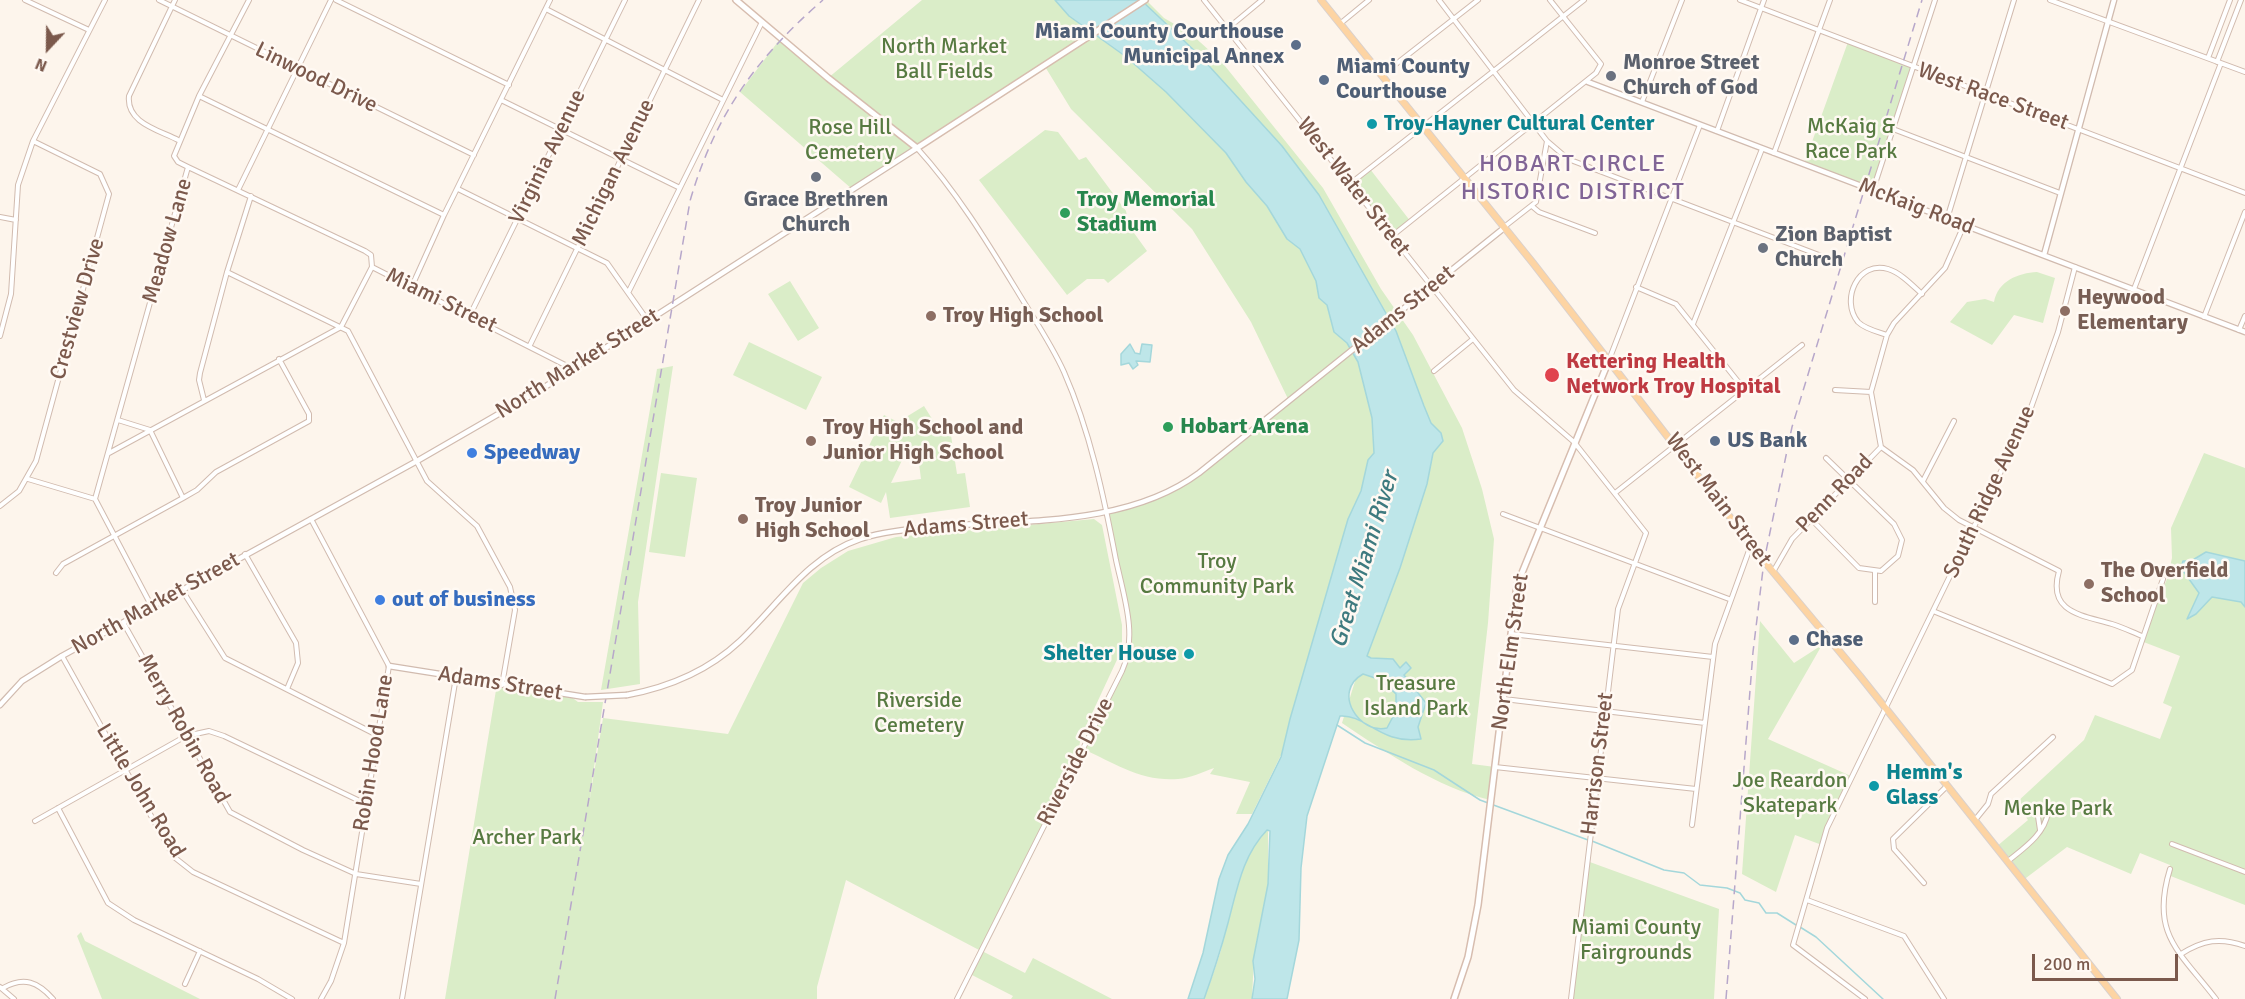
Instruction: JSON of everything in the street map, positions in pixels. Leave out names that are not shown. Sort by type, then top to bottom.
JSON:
[{"type":"main road","points":[[736,0],[917,148]]},
{"type":"main road","name":"North Market Street","points":[[917,148],[1144,0]]},
{"type":"main road","name":"West Main Street","points":[[1322,0],[1677,446],[1773,572],[1887,710],[2117,999]]},
{"type":"main road","name":"North Elm Street","points":[[1454,999],[1468,957],[1478,905],[1520,573],[1609,360]]},
{"type":"street","points":[[25,0],[89,30]]},
{"type":"street","points":[[0,336],[11,294],[18,185],[33,141],[105,0]]},
{"type":"street","name":"Linwood Drive","points":[[159,0],[474,155]]},
{"type":"street","points":[[175,0],[129,96],[128,105],[136,119],[178,140],[249,0]]},
{"type":"street","points":[[238,190],[331,0]]},
{"type":"street","points":[[336,0],[508,85]]},
{"type":"street","points":[[412,286],[444,215],[550,0]]},
{"type":"street","name":"Virginia Avenue","points":[[470,315],[625,0]]},
{"type":"street","name":"Michigan Avenue","points":[[530,345],[699,0]]},
{"type":"street","name":"West Water Street","points":[[1204,0],[1514,390],[1574,442],[1647,533]]},
{"type":"street","points":[[1227,29],[1262,0]]},
{"type":"street","points":[[1340,24],[1369,0]]},
{"type":"street","points":[[1439,0],[1495,70],[1547,141],[1568,159],[1832,260]]},
{"type":"street","points":[[1382,75],[1478,0]]},
{"type":"street","points":[[1392,236],[1466,180],[1596,74],[1601,64],[1550,0]]},
{"type":"street","points":[[1351,183],[1584,0]]},
{"type":"street","points":[[1642,102],[1682,0]]},
{"type":"street","name":"West Race Street","points":[[1740,0],[2245,193]]},
{"type":"street","points":[[1717,131],[1764,0]]},
{"type":"street","points":[[1774,153],[1830,0]]},
{"type":"street","points":[[1873,190],[1935,0]]},
{"type":"street","points":[[1947,219],[2014,0]]},
{"type":"street","points":[[2050,0],[2245,72]]},
{"type":"street","points":[[2044,255],[2114,0]]},
{"type":"street","points":[[2208,58],[2230,0]]},
{"type":"street","points":[[2134,289],[2181,168],[2241,0]]},
{"type":"street","points":[[546,9],[723,100]]},
{"type":"street","points":[[629,291],[762,22]]},
{"type":"street","name":"McKaig Road","points":[[1588,82],[2242,331]]},
{"type":"street","points":[[199,96],[444,215]]},
{"type":"street","points":[[501,100],[680,188]]},
{"type":"street","points":[[1609,360],[1700,125]]},
{"type":"street","points":[[1893,129],[2060,194]]},
{"type":"street","name":"Meadow Lane","points":[[95,499],[188,167],[178,162],[174,156],[178,140]]},
{"type":"street","name":"Crestview Drive","points":[[0,506],[19,491],[28,479],[36,461],[109,194],[100,174],[33,141]]},
{"type":"street","points":[[1504,228],[1533,207],[1539,194],[1547,141]]},
{"type":"street","name":"North Market Street","points":[[0,705],[22,681],[62,656],[124,624],[182,589],[417,461],[573,369],[917,148]]},
{"type":"street","name":"Riverside Drive","points":[[917,148],[944,178],[979,229],[1056,357],[1074,398],[1106,510],[1130,630],[1127,658],[957,999]]},
{"type":"street","points":[[1693,324],[1762,148]]},
{"type":"street","name":"Miami Street","points":[[188,167],[365,251],[371,255],[372,267],[530,345],[573,369]]},
{"type":"street","points":[[458,189],[607,263],[629,291],[648,321]]},
{"type":"street","points":[[204,400],[199,380],[226,272],[251,196]]},
{"type":"street","points":[[1533,207],[1539,212],[1595,232]]},
{"type":"street","points":[[2204,317],[2245,212]]},
{"type":"street","points":[[0,217],[16,220]]},
{"type":"street","name":"Penn Road","points":[[1773,572],[1782,552],[1810,518],[1881,447],[1871,392],[1887,335],[1894,323],[1949,262],[1964,225]]},
{"type":"street","name":"Adams Street","points":[[389,666],[585,697],[627,695],[671,684],[712,663],[740,641],[808,569],[826,556],[856,541],[896,530],[1037,519],[1106,510],[1153,499],[1185,483],[1504,228]]},
{"type":"street","points":[[109,453],[341,327],[372,267]]},
{"type":"street","name":"South Ridge Avenue","points":[[1865,999],[1793,945],[1797,931],[1827,828],[1887,710],[2028,417],[2058,332],[2075,267]]},
{"type":"street","points":[[1887,335],[1869,329],[1858,322],[1850,297],[1858,278],[1866,272],[1886,268],[1898,274],[1922,294]]},
{"type":"street","points":[[226,272],[348,331],[428,481],[477,526],[510,587],[515,610],[502,685]]},
{"type":"street","points":[[1636,287],[1676,304],[1744,389]]},
{"type":"street","points":[[2242,331],[2245,316]]},
{"type":"street","points":[[1434,371],[1473,339]]},
{"type":"street","points":[[1615,493],[1802,345]]},
{"type":"street","points":[[56,573],[63,564],[197,490],[216,472],[309,421],[309,414],[279,359]]},
{"type":"street","points":[[1835,390],[1871,392]]},
{"type":"street","points":[[118,420],[150,430],[183,498]]},
{"type":"street","points":[[1923,481],[1954,421]]},
{"type":"street","points":[[1881,447],[1913,470],[1944,508],[1974,528],[2059,571],[2056,593],[2062,604],[2072,612],[2142,636]]},
{"type":"street","points":[[1810,518],[1859,568],[1875,572],[1881,571],[1893,563],[1898,556],[1902,540],[1893,524],[1826,458]]},
{"type":"street","points":[[28,479],[95,499],[152,607]]},
{"type":"street","points":[[1503,514],[1730,599]]},
{"type":"street","name":"Robin Hood Lane","points":[[311,519],[389,666],[344,944],[331,981],[321,999]]},
{"type":"street","name":"Harrison Street","points":[[1571,999],[1612,645],[1618,609],[1647,533]]},
{"type":"street","points":[[1692,825],[1714,644],[1751,544]]},
{"type":"street","points":[[245,554],[296,643],[298,663],[287,689]]},
{"type":"street","points":[[1875,572],[1875,602]]},
{"type":"street","points":[[1933,611],[2112,684],[2132,670],[2163,579]]},
{"type":"street","points":[[182,589],[225,658],[377,735]]},
{"type":"street","name":"Merry Robin Road","points":[[124,624],[230,812],[303,850],[357,874],[421,884]]},
{"type":"street","points":[[1511,634],[1713,657]]},
{"type":"street","name":"Little John Road","points":[[62,656],[174,857],[193,872],[344,944]]},
{"type":"street","points":[[402,999],[456,677]]},
{"type":"street","points":[[1504,699],[1705,723]]},
{"type":"street","points":[[35,821],[186,736],[208,731],[224,736],[366,804]]},
{"type":"street","points":[[1975,821],[1988,804],[1991,794],[2053,737]]},
{"type":"street","points":[[1495,767],[1696,789]]},
{"type":"street","points":[[1924,883],[1894,849],[1893,839],[1947,786]]},
{"type":"street","points":[[58,808],[108,903],[134,920],[258,979],[292,999]]},
{"type":"street","points":[[2007,862],[2032,841],[2040,830],[2048,812],[2043,808],[2037,810],[2040,830]]},
{"type":"street","points":[[2172,844],[2245,872]]},
{"type":"street","points":[[2170,869],[2162,899],[2163,922],[2181,954],[2216,999]]},
{"type":"street","points":[[1806,900],[1904,936],[1944,999]]},
{"type":"street","points":[[2181,954],[2194,946],[2217,939],[2245,946]]},
{"type":"street","points":[[185,984],[200,951]]},
{"type":"street","points":[[14,999],[2,988],[14,982],[28,980],[42,987],[53,999]]},
{"type":"green space","points":[[922,0],[1055,0],[1069,16],[1125,56],[1166,92],[1226,153],[1246,182],[1267,206],[1287,239],[1300,249],[1316,281],[1319,298],[1327,305],[1334,332],[1347,343],[1358,362],[1372,418],[1374,453],[1368,460],[1361,491],[1348,519],[1290,719],[1284,749],[1252,814],[1236,814],[1250,782],[1210,774],[1214,768],[1183,778],[1152,778],[1140,775],[1083,749],[1125,665],[1130,637],[1106,510],[1131,506],[1185,483],[1289,401],[1251,322],[1192,229],[1071,109],[1044,65],[852,189],[740,92],[780,39],[828,78]]},
{"type":"green space","name":"Treasure Island Park","points":[[1141,0],[1146,0],[1164,18],[1190,33],[1221,61],[1323,188],[1381,289],[1413,335],[1462,428],[1482,489],[1494,539],[1488,623],[1472,764],[1495,767],[1490,800],[1431,778],[1342,723],[1356,678],[1400,568],[1427,484],[1433,453],[1443,441],[1441,433],[1431,423],[1396,331],[1319,195],[1282,146],[1199,55]]},
{"type":"green space","name":"McKaig & Race Park","points":[[1848,42],[1914,68],[1873,190],[1804,164]]},
{"type":"green space","name":"Troy Memorial Stadium","points":[[1045,130],[1058,132],[1079,160],[1086,157],[1126,211],[1129,226],[1147,251],[1108,283],[1104,279],[1087,279],[1067,295],[979,180]]},
{"type":"green space","points":[[1370,169],[1411,222],[1392,236],[1351,183]]},
{"type":"green space","points":[[2037,272],[2055,278],[2043,323],[2014,315],[1992,345],[1950,322],[1967,302],[1985,299],[1994,302],[2004,284],[2016,276]]},
{"type":"green space","points":[[790,281],[819,328],[798,341],[768,294]]},
{"type":"green space","points":[[749,342],[822,377],[806,410],[733,375]]},
{"type":"green space","points":[[673,366],[638,602],[640,684],[601,690],[657,369]]},
{"type":"green space","points":[[924,406],[939,430],[950,429],[957,474],[965,473],[970,507],[890,518],[886,492],[881,503],[849,487],[884,415],[898,422]],"holes":[[[906,452],[918,455],[921,479],[891,483]]]},
{"type":"green space","name":"Menke Park","points":[[2204,453],[2245,468],[2245,905],[2168,875],[2170,865],[2140,853],[2131,874],[2067,847],[2022,881],[1996,847],[2028,820],[2016,803],[2084,740],[2095,715],[2160,739],[2172,707],[2163,703],[2180,656],[2141,641],[2167,579],[2172,558],[2171,528]]},
{"type":"green space","points":[[661,473],[697,478],[685,557],[649,552]]},
{"type":"green space","points":[[1094,519],[1102,525],[1122,625],[1122,649],[1081,737],[1079,747],[1083,749],[982,951],[1025,973],[1033,958],[1112,999],[1011,999],[1013,996],[970,974],[981,951],[846,880],[817,987],[817,999],[445,999],[497,684],[570,696],[578,702],[603,702],[589,804],[603,718],[728,734],[803,583],[848,551],[896,537]]},
{"type":"green space","name":"Joe Reardon Skatepark","points":[[1760,621],[1794,663],[1822,645],[1768,739],[1853,777],[1822,845],[1795,835],[1776,892],[1742,874]]},
{"type":"green space","points":[[1268,830],[1268,884],[1254,955],[1252,999],[1204,999],[1221,950],[1243,867],[1250,851]]},
{"type":"green space","name":"Miami County Fairgrounds","points":[[1587,861],[1719,909],[1714,999],[1571,999]]},
{"type":"green space","points":[[81,932],[85,941],[200,999],[102,999],[77,936]]},
{"type":"water","name":"Great Miami River","points":[[1055,0],[1141,0],[1199,55],[1282,146],[1319,195],[1396,331],[1431,423],[1441,433],[1443,441],[1433,453],[1427,484],[1400,568],[1367,656],[1393,659],[1400,668],[1406,662],[1411,668],[1404,675],[1426,703],[1418,727],[1421,739],[1395,738],[1369,726],[1387,728],[1396,711],[1396,694],[1381,680],[1363,674],[1354,682],[1349,691],[1349,701],[1359,719],[1365,724],[1340,716],[1307,816],[1301,868],[1299,940],[1287,999],[1252,999],[1255,979],[1253,961],[1268,884],[1270,831],[1267,830],[1246,862],[1204,999],[1188,999],[1203,953],[1219,879],[1228,855],[1248,824],[1281,757],[1348,519],[1361,491],[1368,460],[1374,453],[1372,418],[1358,362],[1347,343],[1334,332],[1327,305],[1319,298],[1316,281],[1300,249],[1287,239],[1267,206],[1246,182],[1226,153],[1166,92],[1125,56],[1069,16]]},
{"type":"water","points":[[1130,344],[1135,353],[1140,354],[1142,344],[1152,345],[1150,362],[1136,361],[1138,365],[1133,369],[1129,363],[1121,365],[1121,354]]},
{"type":"water","points":[[2206,552],[2245,561],[2245,607],[2241,602],[2212,597],[2196,614],[2187,619],[2199,593],[2181,568],[2183,561],[2191,561]]},
{"type":"waterway","points":[[1337,725],[1365,743],[1434,770],[1480,800],[1588,840]]},
{"type":"waterway","points":[[1592,841],[1664,870],[1684,873],[1700,885],[1727,888],[1740,893],[1745,900],[1759,903],[1766,913],[1777,913],[1796,925]]},
{"type":"waterway","points":[[1800,927],[1816,937],[1883,999]]},
{"type":"railway","points":[[555,999],[690,201],[712,141],[741,90],[777,44],[823,0]]},
{"type":"railway","points":[[1726,999],[1753,652],[1764,561],[1792,427],[1922,0]]},
{"type":"place","name":"Miami County Courthouse Municipal Annex","points":[[1296,45]]},
{"type":"place","name":"Monroe Street Church of God","points":[[1611,76]]},
{"type":"place","name":"Miami County Courthouse","points":[[1324,80]]},
{"type":"place","name":"Troy-Hayner Cultural Center","points":[[1372,124]]},
{"type":"place","name":"Grace Brethren Church","points":[[816,177]]},
{"type":"place","name":"Troy Memorial Stadium","points":[[1065,213]]},
{"type":"place","name":"Zion Baptist Church","points":[[1763,248]]},
{"type":"place","name":"Heywood Elementary","points":[[2065,311]]},
{"type":"place","name":"Troy High School","points":[[931,316]]},
{"type":"place","name":"Kettering Health Network Troy Hospital","points":[[1552,375]]},
{"type":"place","name":"Hobart Arena","points":[[1168,427]]},
{"type":"place","name":"Troy High School and Junior High School","points":[[811,441]]},
{"type":"place","name":"US Bank","points":[[1715,441]]},
{"type":"place","name":"Speedway","points":[[472,453]]},
{"type":"place","name":"Troy Junior High School","points":[[743,519]]},
{"type":"place","name":"The Overfield School","points":[[2089,584]]},
{"type":"place","name":"out of business","points":[[380,600]]},
{"type":"place","name":"Chase","points":[[1794,640]]},
{"type":"place","name":"Shelter House","points":[[1189,654]]},
{"type":"place","name":"Hemm's Glass","points":[[1874,786]]},
{"type":"district","name":"HOBART CIRCLE HISTORIC DISTRICT","points":[[1573,179]]},
{"type":"park label","name":"North Market Ball Fields","points":[[944,60]]},
{"type":"park label","name":"Rose Hill Cemetery","points":[[850,140]]},
{"type":"park label","name":"Troy Community Park","points":[[1217,574]]},
{"type":"park label","name":"Riverside Cemetery","points":[[919,714]]},
{"type":"park label","name":"Archer Park","points":[[527,838]]}]
